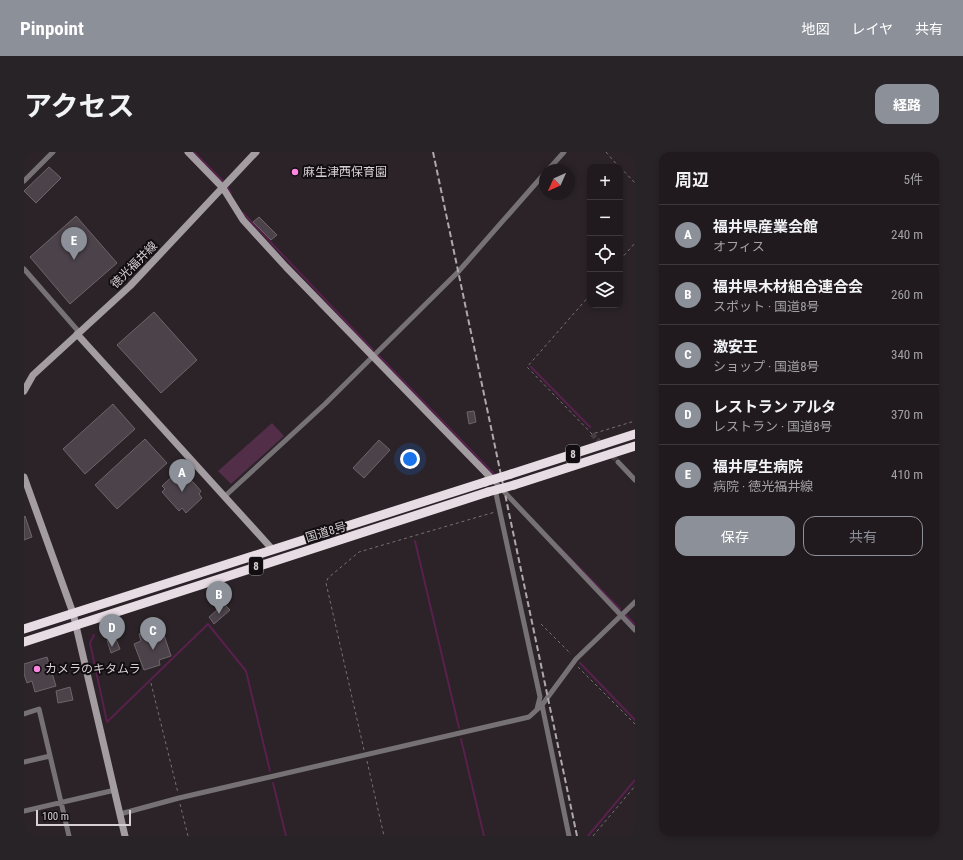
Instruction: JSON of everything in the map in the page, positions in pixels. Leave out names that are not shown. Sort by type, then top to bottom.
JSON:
[{"type":"highway","name":"国道8号","points":[[24,629],[635,434]]},
{"type":"highway","name":"国道8号","points":[[24,642],[76,626],[183,589],[635,446]]},
{"type":"street","points":[[24,181],[53,152]]},
{"type":"street","points":[[188,152],[223,188],[243,220],[286,267],[373,356],[489,481],[505,494],[635,630]]},
{"type":"street","name":"徳光福井線","points":[[24,391],[33,375],[130,286],[256,152]]},
{"type":"street","points":[[553,164],[564,152]]},
{"type":"street","points":[[224,497],[325,404],[458,272],[539,180]]},
{"type":"street","points":[[24,269],[78,333],[273,550]]},
{"type":"street","points":[[618,462],[635,480]]},
{"type":"street","points":[[24,477],[73,613],[126,836]]},
{"type":"street","points":[[489,481],[500,511],[540,697],[537,710]]},
{"type":"street","points":[[120,814],[179,798],[366,756],[529,717],[542,705],[574,661],[635,602]]},
{"type":"street","points":[[542,705],[569,836]]},
{"type":"street","points":[[24,714],[39,709],[69,836]]},
{"type":"street","points":[[24,762],[50,756]]},
{"type":"street","points":[[24,811],[115,790]]},
{"type":"path","points":[[606,152],[617,164]]},
{"type":"path","points":[[623,170],[635,183]]},
{"type":"path","points":[[623,257],[635,243]]},
{"type":"path","points":[[587,298],[527,367],[592,434],[635,421]]},
{"type":"path","points":[[384,836],[326,587],[328,578],[359,552],[500,511]]},
{"type":"path","points":[[541,624],[574,661],[635,724]]},
{"type":"path","points":[[151,683],[188,836]]},
{"type":"path","points":[[593,836],[635,786]]},
{"type":"shaded area","points":[[272,423],[284,436],[231,484],[218,471]]},
{"type":"building","points":[[49,167],[61,178],[36,203],[24,191]]},
{"type":"building","points":[[76,216],[117,263],[70,304],[30,257]]},
{"type":"building","points":[[259,217],[277,235],[271,240],[253,222]]},
{"type":"building","points":[[154,312],[197,360],[161,393],[117,345]]},
{"type":"building","points":[[113,404],[135,429],[85,474],[63,449]]},
{"type":"building","points":[[474,411],[476,422],[469,424],[467,412]]},
{"type":"building","points":[[145,439],[167,463],[117,509],[95,485]]},
{"type":"building","points":[[379,440],[390,450],[364,478],[353,468]]},
{"type":"building","points":[[178,471],[182,474],[184,472],[201,491],[199,494],[202,498],[186,513],[182,508],[179,511],[162,492],[165,489],[162,486]]},
{"type":"building","points":[[25,516],[32,537],[24,540],[24,517]]},
{"type":"building","points":[[224,604],[230,610],[214,624],[209,617]]},
{"type":"building","points":[[161,626],[171,656],[159,660],[160,665],[144,670],[134,644],[141,641],[139,634]]},
{"type":"building","points":[[115,637],[120,649],[111,653],[107,640]]},
{"type":"building","name":"カメラのキタムラ","points":[[47,657],[56,686],[35,692],[32,681],[27,683],[24,674],[24,664]]},
{"type":"building","points":[[70,687],[73,700],[58,703],[56,691]]},
{"type":"waterway","points":[[194,152],[223,181]]},
{"type":"waterway","points":[[228,188],[231,194]]},
{"type":"waterway","points":[[243,213],[373,350]]},
{"type":"waterway","points":[[378,355],[496,476]]},
{"type":"waterway","points":[[531,367],[590,427]]},
{"type":"waterway","points":[[415,541],[459,728]]},
{"type":"waterway","points":[[559,547],[620,609]]},
{"type":"waterway","points":[[626,615],[635,625]]},
{"type":"waterway","points":[[94,635],[90,643],[107,722],[208,624],[246,671],[270,771]]},
{"type":"waterway","points":[[580,663],[635,720]]},
{"type":"waterway","points":[[461,739],[484,836]]},
{"type":"waterway","points":[[588,836],[635,780]]},
{"type":"waterway","points":[[273,783],[286,836]]},
{"type":"tunnel","points":[[592,434],[618,462]]},
{"type":"railway","points":[[433,152],[577,836]]},
{"type":"place","name":"麻生津西保育園","points":[[295,172]]},
{"type":"place","name":"福井厚生病院","points":[[74,260]]},
{"type":"place","name":"福井県産業会館","points":[[182,492]]},
{"type":"place","name":"福井県木材組合連合会","points":[[219,614]]},
{"type":"place","name":"レストラン アルタ","points":[[112,647]]},
{"type":"place","name":"激安王","points":[[153,650]]},
{"type":"place","name":"カメラのキタムラ","points":[[37,669]]}]
